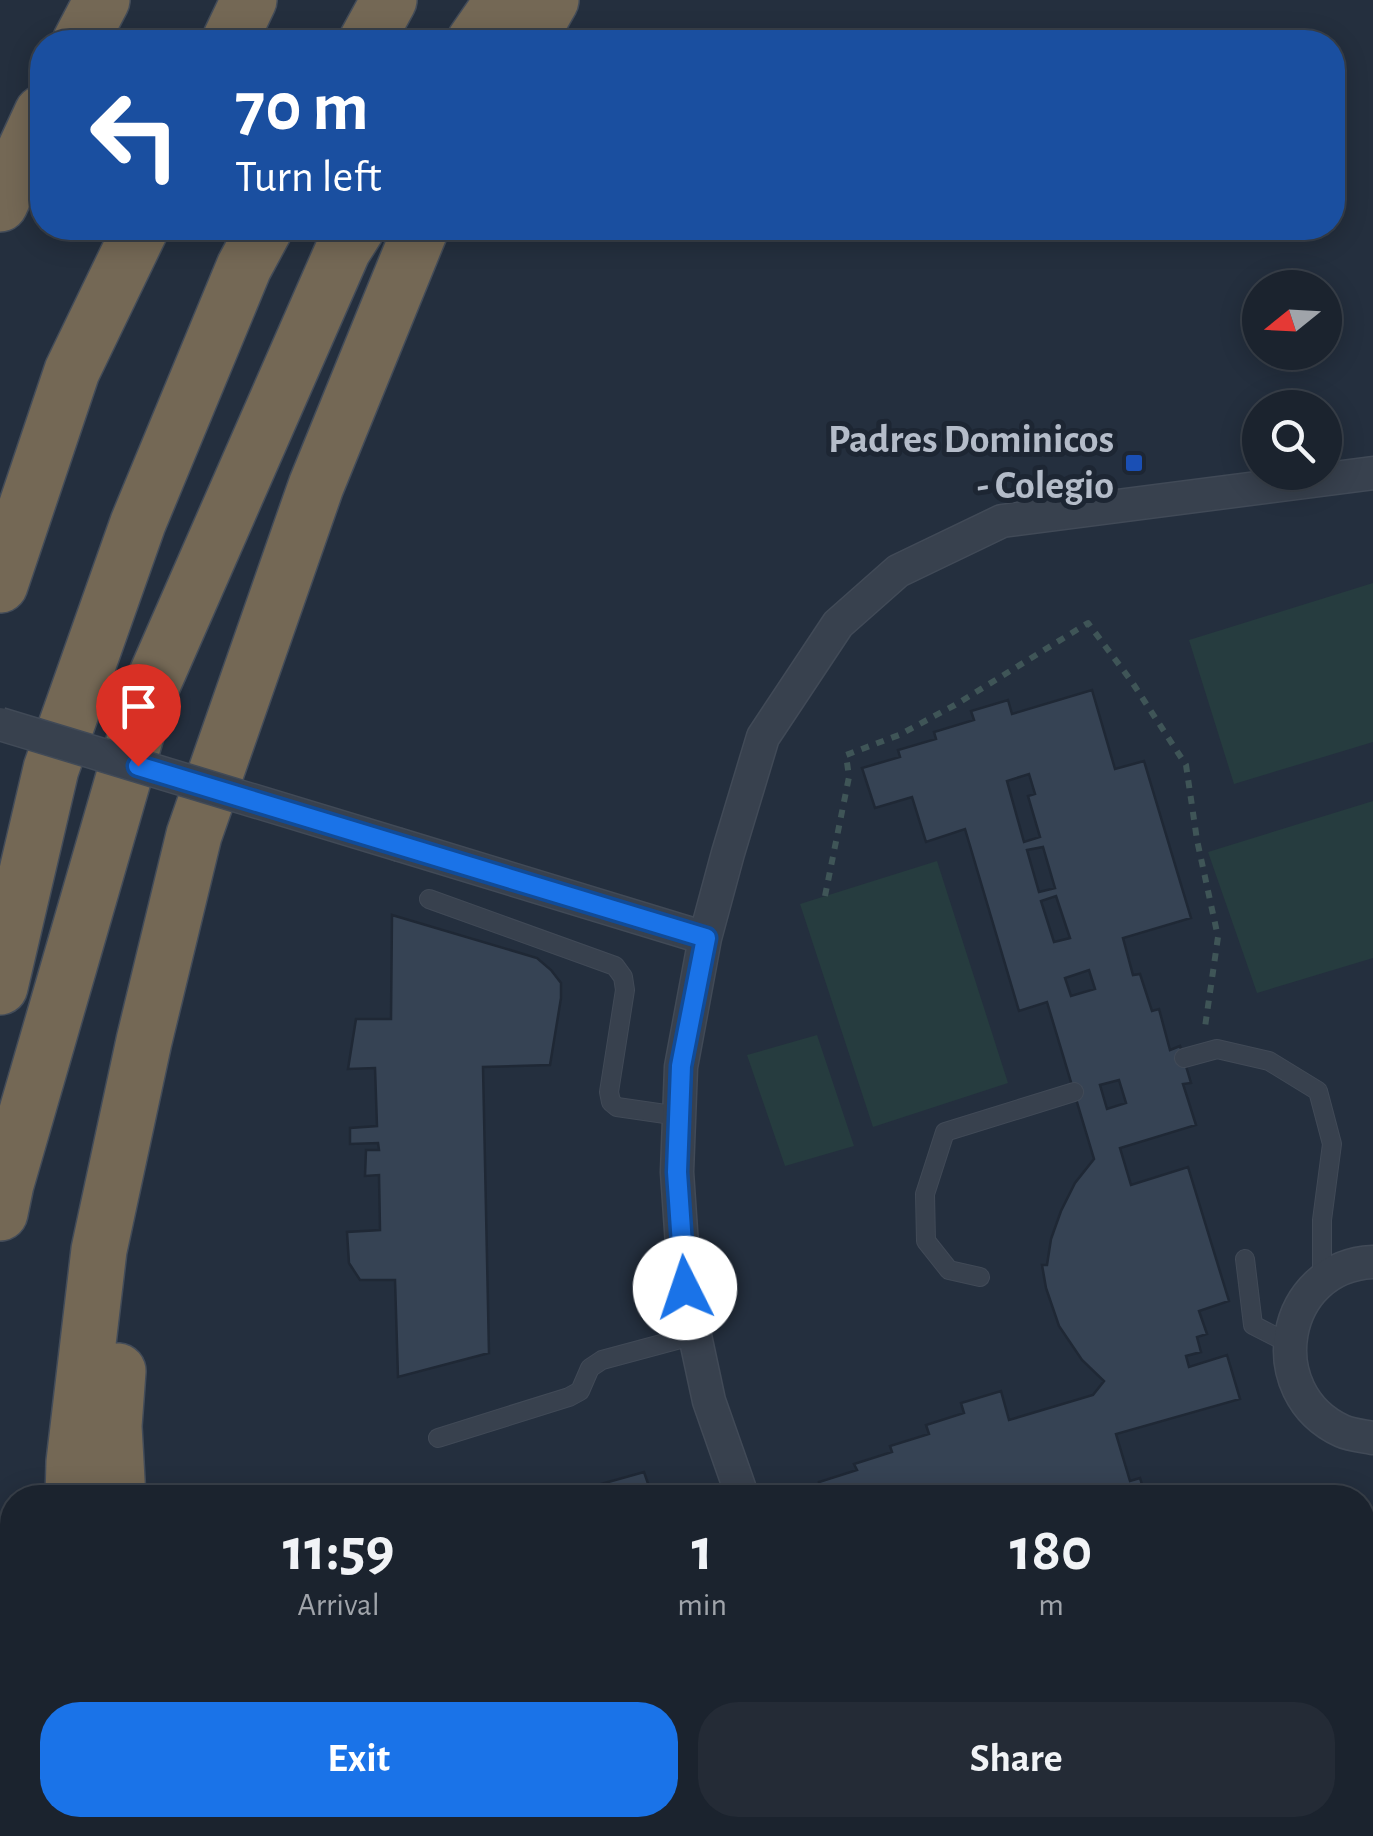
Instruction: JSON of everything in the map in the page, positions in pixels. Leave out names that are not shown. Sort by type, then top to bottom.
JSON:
[{"type":"highway","points":[[86,30],[102,0]]},
{"type":"highway","points":[[235,30],[249,0]]},
{"type":"highway","points":[[373,30],[389,0]]},
{"type":"highway","points":[[482,30],[503,0]]},
{"type":"highway","points":[[533,30],[551,0]]},
{"type":"highway","points":[[0,204],[30,140]]},
{"type":"highway","points":[[0,585],[72,370],[135,240]]},
{"type":"highway","points":[[0,987],[51,769],[138,523],[244,266],[258,240]]},
{"type":"highway","points":[[0,1213],[147,696],[349,240]]},
{"type":"highway","points":[[73,1485],[100,1250],[144,1041],[200,817],[316,486],[416,240]]},
{"type":"highway","points":[[0,467],[24,406],[72,370]]},
{"type":"highway","points":[[117,1485],[114,1426],[144,1041]]},
{"type":"street","points":[[738,1485],[709,1400],[685,1288],[677,1172],[681,1066],[706,938],[763,737],[838,624],[898,571],[1002,521],[1373,474]]},
{"type":"street","points":[[0,724],[706,938]]},
{"type":"street","points":[[1373,1262],[1356,1263],[1322,1279],[1299,1308],[1288,1343],[1294,1380],[1313,1411],[1343,1432],[1373,1438]]},
{"type":"lane","points":[[428,899],[615,966],[625,990],[608,1092],[611,1102],[679,1116]]},
{"type":"lane","points":[[1193,1056],[1217,1049],[1269,1061],[1318,1091],[1340,1142],[1322,1220],[1322,1279]]},
{"type":"lane","points":[[980,1277],[949,1270],[926,1241],[924,1194],[945,1132],[1074,1092]]},
{"type":"lane","points":[[1246,1259],[1253,1326],[1288,1343]]},
{"type":"lane","points":[[438,1438],[569,1398],[580,1391],[590,1368],[602,1360],[695,1335]]},
{"type":"path","points":[[826,896],[849,777],[846,756],[955,704],[1088,622],[1186,764],[1197,840],[1218,937],[1193,1056]]},
{"type":"green space","points":[[1373,583],[1373,742],[1234,784],[1189,640]]},
{"type":"green space","points":[[1373,801],[1373,958],[1257,993],[1208,852]]},
{"type":"green space","points":[[937,861],[1008,1083],[873,1127],[800,904]]},
{"type":"green space","points":[[817,1035],[854,1146],[785,1166],[747,1055]]},
{"type":"building","points":[[1092,690],[1115,769],[1144,761],[1191,918],[1123,938],[1133,975],[1140,974],[1152,1011],[1159,1009],[1170,1050],[1180,1046],[1191,1083],[1183,1084],[1196,1125],[1120,1148],[1131,1185],[1188,1167],[1229,1301],[1199,1311],[1207,1334],[1197,1337],[1201,1352],[1186,1356],[1189,1367],[1227,1355],[1240,1399],[1116,1434],[1130,1481],[1140,1478],[1142,1485],[820,1485],[819,1482],[857,1470],[854,1464],[892,1452],[890,1446],[929,1434],[926,1425],[964,1413],[961,1403],[1001,1391],[1009,1420],[1093,1395],[1104,1381],[1082,1360],[1059,1326],[1042,1265],[1047,1265],[1061,1211],[1075,1183],[1094,1159],[1047,1002],[1019,1011],[965,829],[926,842],[912,797],[875,808],[862,768],[900,757],[898,750],[936,739],[934,732],[974,720],[971,711],[1008,700],[1012,714]],"holes":[[[1029,774],[1035,794],[1028,796],[1040,837],[1024,842],[1007,781]],[[1043,847],[1055,888],[1039,892],[1027,850]],[[1056,896],[1070,938],[1054,942],[1041,901]],[[1089,970],[1095,989],[1071,996],[1065,978]],[[1119,1080],[1126,1103],[1107,1109],[1100,1085]]]},
{"type":"building","points":[[392,915],[537,958],[561,983],[550,1065],[483,1067],[489,1353],[398,1377],[395,1280],[360,1280],[349,1263],[347,1232],[380,1230],[379,1175],[365,1176],[366,1150],[379,1150],[378,1143],[350,1144],[350,1128],[377,1126],[375,1068],[348,1069],[356,1019],[391,1019]]},
{"type":"building","points":[[644,1472],[648,1485],[598,1485]]},
{"type":"place","name":"Padres Dominicos - Colegio","points":[[1134,463]]},
{"type":"route","points":[[138,766],[706,938],[681,1066],[677,1172],[685,1288]]}]
